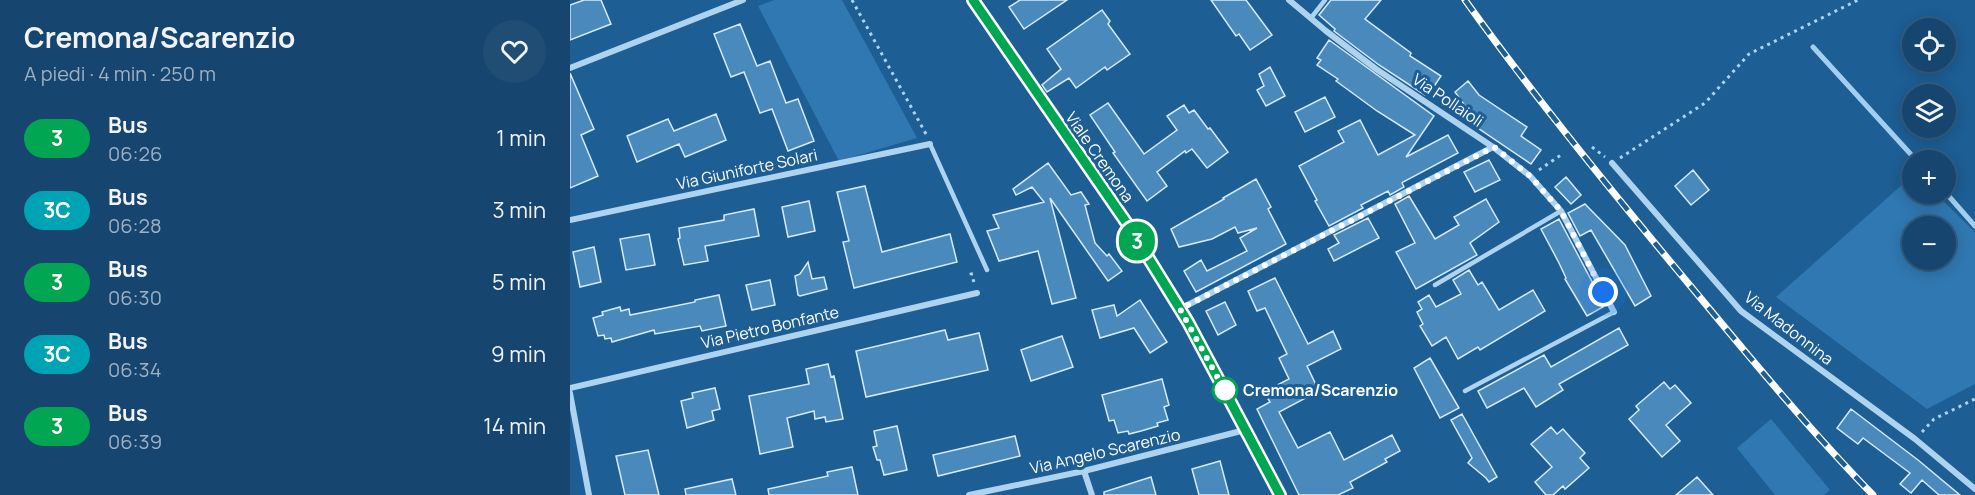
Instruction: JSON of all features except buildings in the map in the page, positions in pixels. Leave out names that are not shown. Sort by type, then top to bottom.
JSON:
[{"type":"main road","name":"Viale Cremona","points":[[973,0],[1128,225],[1180,309],[1280,495]]},
{"type":"street","points":[[570,68],[743,0]]},
{"type":"street","name":"Via Pollaioli","points":[[1289,0],[1376,69],[1494,147],[1530,176],[1561,211],[1614,312]]},
{"type":"street","name":"Via Giuniforte Solari","points":[[570,220],[930,144]]},
{"type":"street","points":[[1180,309],[1494,147]]},
{"type":"street","name":"Via Madonnina","points":[[1612,163],[1740,311],[1915,440],[1975,489]]},
{"type":"street","name":"Via Pietro Bonfante","points":[[570,390],[977,293]]},
{"type":"street","points":[[570,390],[589,495]]},
{"type":"street","name":"Via Angelo Scarenzio","points":[[969,495],[1084,471],[1246,430]]},
{"type":"street","points":[[1084,471],[1092,495]]},
{"type":"lane","points":[[1311,18],[1325,0]]},
{"type":"lane","points":[[930,144],[987,270]]},
{"type":"lane","points":[[1435,285],[1561,211]]},
{"type":"lane","name":"Via Pollaioli","points":[[1465,391],[1614,312]]},
{"type":"path","points":[[852,0],[930,144]]},
{"type":"path","points":[[1612,163],[1705,104],[1749,54],[1858,0]]},
{"type":"path","points":[[1530,176],[1561,155]]},
{"type":"path","points":[[977,293],[971,274],[987,270]]},
{"type":"path","points":[[1915,440],[1934,419],[1975,399]]},
{"type":"shaded area","points":[[774,0],[842,0],[917,138],[839,161],[758,6]]},
{"type":"shaded area","points":[[1902,185],[1902,204],[1946,204],[1975,232],[1975,384],[1927,409],[1776,297]]},
{"type":"shaded area","points":[[1771,419],[1830,490],[1824,495],[1775,495],[1737,448]]},
{"type":"waterway","points":[[1813,47],[1907,150]]},
{"type":"waterway","points":[[1956,204],[1975,226]]},
{"type":"railway","points":[[1465,0],[1541,101],[1646,232],[1796,411],[1873,495]]},
{"type":"bus line","name":"3","points":[[973,0],[1128,225],[1188,322],[1280,495]]},
{"type":"place","name":"Cremona/Scarenzio","points":[[1225,390]]},
{"type":"route","points":[[1225,390],[1226,393],[1180,309],[1494,147],[1530,176],[1561,211],[1603,292]]}]
